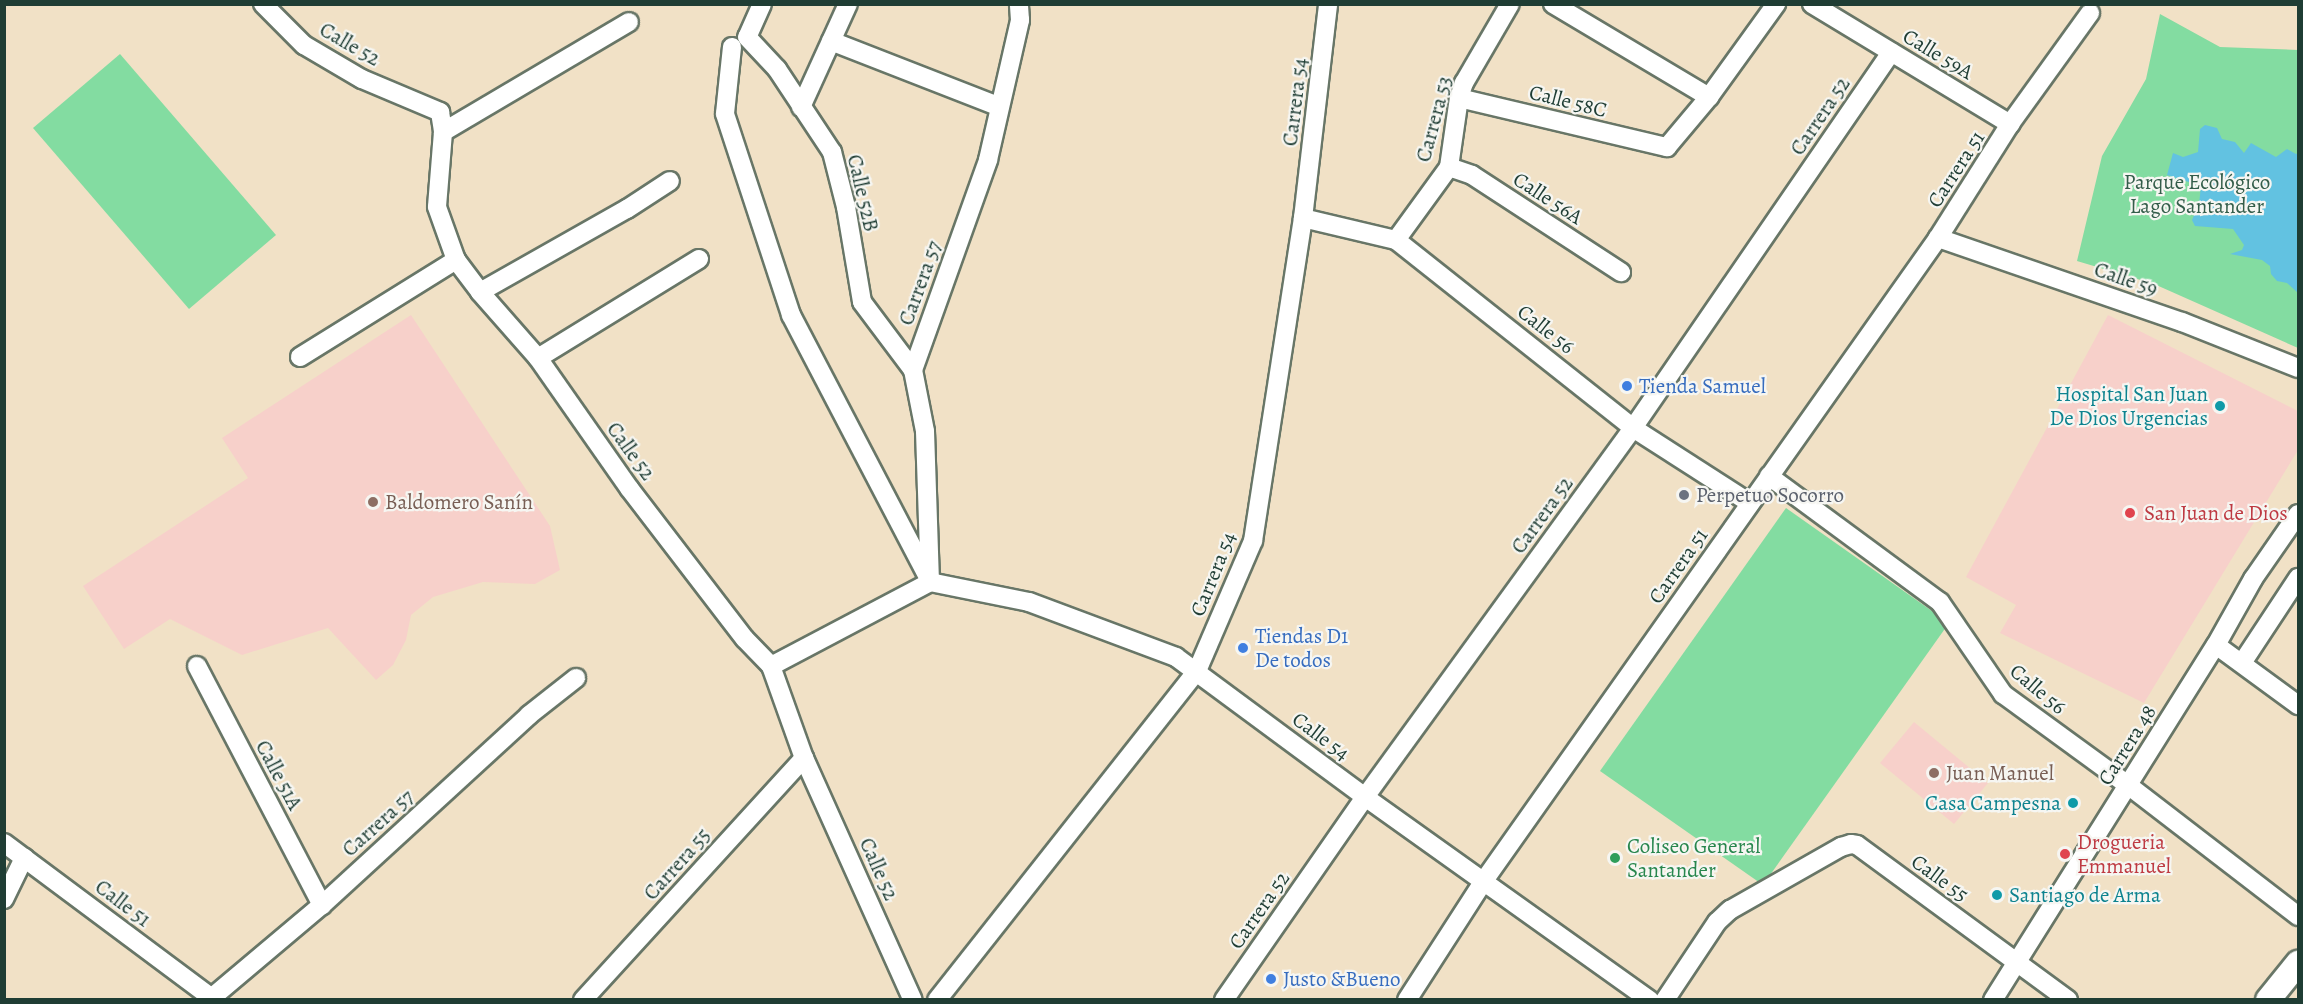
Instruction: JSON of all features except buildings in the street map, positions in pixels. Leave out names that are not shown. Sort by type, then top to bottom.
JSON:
[{"type":"street","name":"Calle 52","points":[[263,4],[304,45],[362,79],[440,112],[443,132],[437,207],[456,260],[480,292],[538,358],[629,488],[745,639],[771,666],[804,758],[913,999]]},
{"type":"street","points":[[762,4],[739,42],[725,114],[791,315],[930,582]]},
{"type":"street","points":[[801,106],[848,4]]},
{"type":"street","name":"Carrera 57","points":[[913,370],[988,160],[1020,20],[1019,4]]},
{"type":"street","name":"Carrera 54","points":[[937,999],[1197,671],[1253,541],[1303,218],[1328,4]]},
{"type":"street","name":"Carrera 53","points":[[1396,240],[1449,167],[1459,98],[1464,83],[1510,4]]},
{"type":"street","points":[[1553,4],[1709,97],[1776,4]]},
{"type":"street","name":"Calle 59A","points":[[1812,4],[2010,124]]},
{"type":"street","name":"Carrera 51","points":[[1407,999],[1483,882],[1938,238],[2010,124],[2090,13]]},
{"type":"street","points":[[443,132],[629,22]]},
{"type":"street","points":[[831,40],[1000,107]]},
{"type":"street","name":"Calle 52B","points":[[739,42],[777,69],[832,152],[846,207],[862,303],[913,370]]},
{"type":"street","name":"Carrera 52","points":[[1224,999],[1365,797],[1633,428],[1891,52]]},
{"type":"street","name":"Calle 58C","points":[[1459,98],[1667,147],[1709,97]]},
{"type":"street","name":"Calle 56A","points":[[1449,167],[1472,175],[1621,272]]},
{"type":"street","points":[[480,292],[627,209],[670,181]]},
{"type":"street","name":"Calle 56","points":[[1303,218],[1396,240],[1633,428],[1750,503]]},
{"type":"street","name":"Calle 59","points":[[1938,238],[2175,319],[2298,368]]},
{"type":"street","points":[[538,358],[699,259]]},
{"type":"street","points":[[300,357],[456,260]]},
{"type":"street","points":[[913,370],[925,431],[930,582]]},
{"type":"street","name":"Calle 56","points":[[1769,476],[1940,602],[2003,694],[2128,785],[2298,916]]},
{"type":"street","name":"Carrera 48","points":[[1993,999],[2216,645],[2264,561],[2298,514]]},
{"type":"street","points":[[2242,663],[2298,578]]},
{"type":"street","points":[[771,666],[930,582]]},
{"type":"street","name":"Calle 54","points":[[930,582],[1029,602],[1176,657],[1365,797],[1650,999]]},
{"type":"street","points":[[2216,645],[2298,705]]},
{"type":"street","name":"Calle 51A","points":[[196,666],[322,905]]},
{"type":"street","name":"Carrera 57","points":[[212,999],[322,905],[530,715],[576,678]]},
{"type":"street","name":"Carrera 55","points":[[583,999],[804,758]]},
{"type":"street","name":"Calle 51","points":[[4,843],[212,999]]},
{"type":"street","name":"Calle 55","points":[[1665,999],[1717,922],[1730,910],[1841,847],[1857,845],[2068,999]]},
{"type":"street","points":[[4,899],[24,858]]},
{"type":"street","points":[[2268,999],[2298,963]]},
{"type":"shaded area","name":"Baldomero Sanín","points":[[411,315],[550,526],[560,570],[535,584],[483,582],[433,597],[411,615],[406,640],[393,665],[376,680],[328,628],[242,655],[170,619],[124,649],[83,586],[248,478],[222,438]]},
{"type":"shaded area","name":"San Juan de Dios","points":[[2108,315],[2298,411],[2298,450],[2144,703],[2000,633],[2016,605],[1966,577]]},
{"type":"shaded area","name":"Juan Manuel","points":[[1914,722],[1988,783],[1954,824],[1880,763]]},
{"type":"green space","name":"Parque Ecológico Lago Santander","points":[[2160,14],[2220,47],[2298,50],[2298,348],[2154,284],[2077,261],[2102,156],[2146,79]]},
{"type":"green space","points":[[120,54],[276,235],[189,309],[33,128]]},
{"type":"green space","points":[[1786,508],[1949,623],[1763,885],[1600,771]]},
{"type":"water","points":[[2205,125],[2217,128],[2222,139],[2235,142],[2244,153],[2251,143],[2276,157],[2287,149],[2298,153],[2298,293],[2287,283],[2277,281],[2271,274],[2270,266],[2262,260],[2230,254],[2242,250],[2244,245],[2233,229],[2195,226],[2192,220],[2199,204],[2201,186],[2167,175],[2173,153],[2183,157],[2198,152],[2200,129]]},
{"type":"place","name":"Tienda Samuel","points":[[1627,386]]},
{"type":"place","name":"Hospital San Juan De Dios Urgencias","points":[[2220,406]]},
{"type":"place","name":"Perpetuo Socorro","points":[[1684,495]]},
{"type":"place","name":"Baldomero Sanín","points":[[373,502]]},
{"type":"place","name":"San Juan de Dios","points":[[2130,513]]},
{"type":"place","name":"Tiendas D1 De todos","points":[[1243,648]]},
{"type":"place","name":"Juan Manuel","points":[[1934,773]]},
{"type":"place","name":"Casa Campesna","points":[[2073,803]]},
{"type":"place","name":"Drogueria Emmanuel","points":[[2065,854]]},
{"type":"place","name":"Coliseo General Santander","points":[[1615,858]]},
{"type":"place","name":"Santiago de Arma","points":[[1997,895]]},
{"type":"place","name":"Justo &Bueno","points":[[1271,979]]}]
